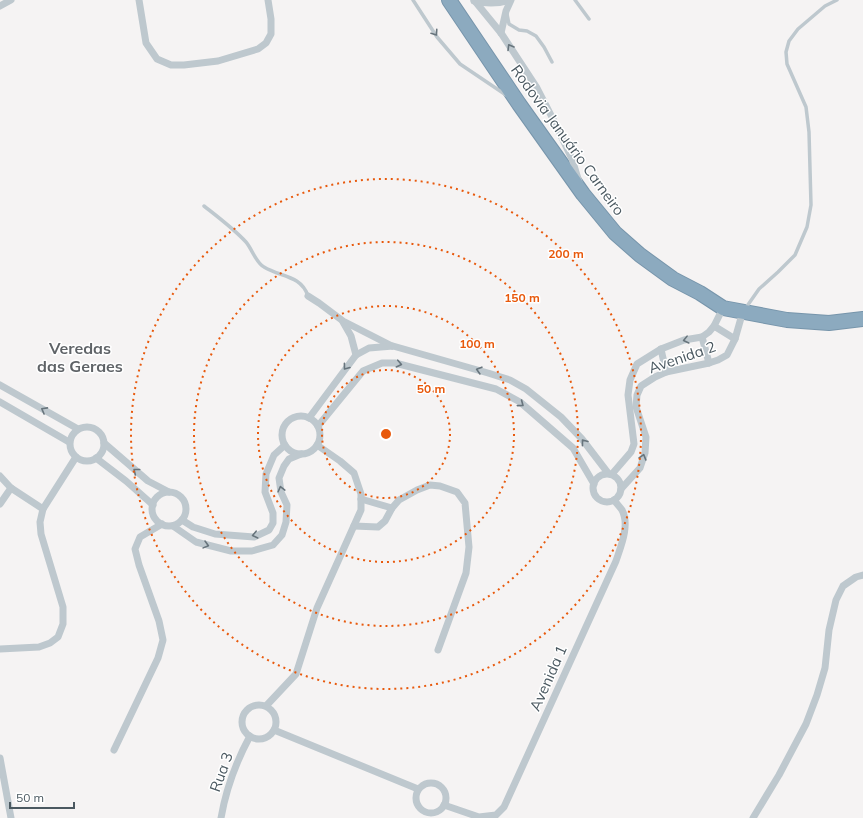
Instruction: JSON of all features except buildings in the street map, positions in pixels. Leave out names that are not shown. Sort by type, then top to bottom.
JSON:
[{"type":"highway","name":"Rodovia Januário Carneiro","points":[[449,0],[519,104],[583,194],[615,233],[640,255],[673,279],[700,293],[723,308],[787,320],[829,322],[863,319]]},
{"type":"street","points":[[0,6],[11,0]]},
{"type":"street","points":[[139,0],[146,43],[157,59],[171,65],[218,61],[258,49],[266,43],[271,34],[271,19],[268,0]]},
{"type":"street","points":[[474,0],[482,3],[494,4],[511,0]]},
{"type":"street","points":[[474,0],[501,33],[537,88],[572,159],[583,194]]},
{"type":"street","points":[[501,33],[506,11],[511,0]]},
{"type":"street","points":[[308,296],[343,321],[393,346],[510,380],[526,389],[561,417],[610,474]]},
{"type":"street","name":"Avenida 2","points":[[610,474],[631,452],[634,444],[628,395],[630,380],[637,364],[662,349],[684,340],[702,337],[714,326],[723,308]]},
{"type":"street","name":"Avenida 2","points":[[621,489],[640,468],[645,453],[646,437],[636,407],[637,396],[641,386],[666,372],[709,363],[727,355],[735,339],[743,312]]},
{"type":"street","points":[[343,321],[351,336],[356,355]]},
{"type":"street","points":[[714,326],[735,339]]},
{"type":"street","points":[[702,337],[709,363]]},
{"type":"street","points":[[309,418],[356,355],[369,348],[393,346]]},
{"type":"street","points":[[662,349],[666,372]]},
{"type":"street","points":[[318,426],[363,371],[382,362],[394,363],[496,389],[520,402],[573,448],[594,484]]},
{"type":"street","points":[[0,385],[78,429]]},
{"type":"street","points":[[0,402],[69,442]]},
{"type":"street","points":[[173,526],[196,542],[231,551],[252,551],[273,545],[282,535],[286,522],[287,505],[281,492],[278,478],[289,459],[313,450],[320,439],[318,426],[314,421],[303,416],[291,419],[286,423],[282,434],[283,440],[290,450],[301,454]]},
{"type":"street","points":[[84,426],[90,426],[100,432],[104,443],[103,449],[96,458],[86,461],[81,460],[72,453],[69,442],[70,437],[78,429],[84,426]]},
{"type":"street","points":[[104,443],[148,481],[174,493],[183,499],[186,504],[185,515],[178,524],[173,526],[167,526],[157,521],[152,511],[155,500],[163,493],[169,492]]},
{"type":"street","points":[[182,520],[193,527],[215,534],[254,537],[269,530],[273,523],[273,513],[265,492],[266,474],[274,455],[286,445]]},
{"type":"street","points":[[266,706],[296,674],[317,608],[361,510],[361,494],[354,473],[317,445]]},
{"type":"street","points":[[0,649],[39,647],[50,643],[58,637],[63,624],[63,608],[41,534],[40,522],[43,509],[76,457]]},
{"type":"street","points":[[96,458],[126,481],[153,505]]},
{"type":"street","points":[[610,474],[616,476],[619,480],[621,489],[618,497],[609,502],[596,496],[594,492],[594,484],[599,476],[610,474]]},
{"type":"street","points":[[0,476],[11,488],[43,509]]},
{"type":"street","points":[[354,526],[378,527],[386,521],[392,508],[399,500],[430,485],[440,486],[457,492],[465,503],[469,547],[466,572],[438,650]]},
{"type":"street","points":[[0,504],[11,488]]},
{"type":"street","points":[[361,499],[392,508]]},
{"type":"street","name":"Avenida 1","points":[[444,805],[479,817],[496,815],[504,807],[616,561],[624,534],[625,521],[622,510],[614,500]]},
{"type":"street","points":[[114,750],[158,658],[163,640],[159,622],[139,565],[136,549],[140,537],[162,524]]},
{"type":"street","points":[[753,818],[779,775],[806,724],[825,668],[829,630],[836,600],[843,586],[856,577],[863,575]]},
{"type":"street","points":[[255,705],[266,706],[271,709],[276,719],[274,730],[271,734],[260,739],[250,736],[243,727],[243,716],[246,711],[255,705]]},
{"type":"street","points":[[274,730],[418,789]]},
{"type":"street","name":"Rua 3","points":[[222,818],[224,801],[238,759],[250,736]]},
{"type":"street","points":[[0,758],[11,818]]},
{"type":"street","points":[[427,783],[441,786],[446,795],[444,805],[437,812],[426,815],[417,803],[416,794],[418,789],[427,783]]},
{"type":"lane","points":[[413,0],[437,37],[460,64],[519,104]]},
{"type":"lane","points":[[575,0],[589,19]]},
{"type":"lane","points":[[743,312],[760,289],[795,255],[807,228],[810,205],[809,132],[806,107],[787,64],[786,52],[789,41],[798,29],[825,6],[837,0]]},
{"type":"lane","points":[[506,11],[509,24],[519,30],[527,31],[536,36],[552,62]]},
{"type":"lane","points":[[204,206],[233,230],[247,244],[262,267],[296,280],[306,290],[308,296]]},
{"type":"district","name":"Veredas das Geraes","points":[[80,357]]}]
